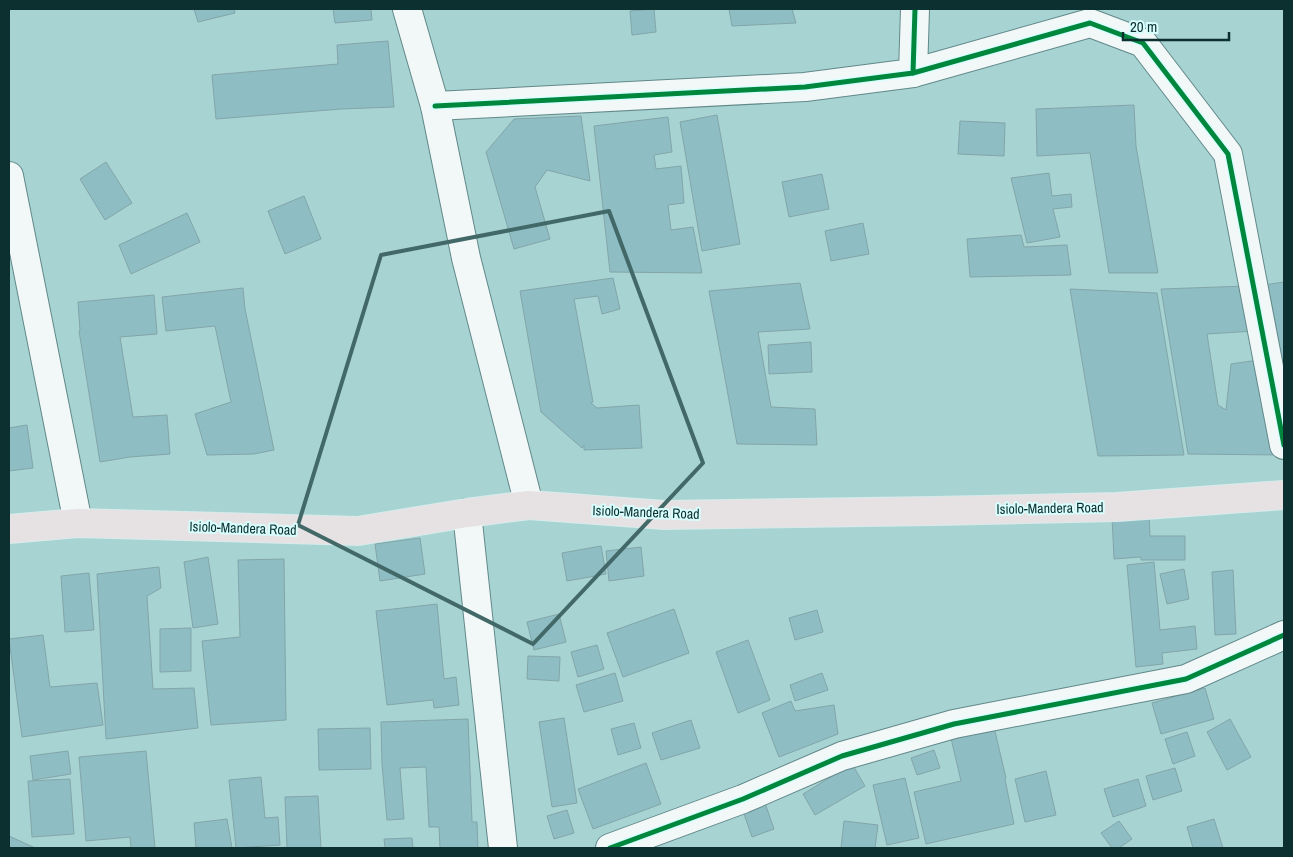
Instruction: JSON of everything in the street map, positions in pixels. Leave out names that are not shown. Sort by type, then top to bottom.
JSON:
[{"type":"highway","name":"Isiolo-Mandera Road","points":[[9,529],[78,523],[358,531],[529,505],[664,515],[1116,507],[1284,495]]},
{"type":"street","points":[[407,9],[435,106],[466,258],[529,505]]},
{"type":"street","points":[[913,73],[915,9]]},
{"type":"street","points":[[435,106],[805,87],[913,73],[1090,23],[1143,43],[1228,154],[1284,445]]},
{"type":"street","points":[[9,176],[78,523]]},
{"type":"street","points":[[467,513],[503,848]]},
{"type":"street","points":[[610,848],[743,799],[842,756],[954,724],[1186,679],[1284,635]]},
{"type":"highlighted area","points":[[609,211],[703,463],[533,644],[298,525],[381,255]]},
{"type":"building","points":[[194,9],[234,9],[235,13],[198,22]]},
{"type":"building","points":[[333,9],[371,9],[372,20],[335,23]]},
{"type":"building","points":[[654,9],[656,32],[632,35],[630,11]]},
{"type":"building","points":[[729,9],[792,9],[796,23],[732,26]]},
{"type":"building","points":[[388,41],[394,107],[341,109],[216,119],[212,75],[338,64],[337,45]]},
{"type":"building","points":[[1134,105],[1136,146],[1158,273],[1109,273],[1090,153],[1037,156],[1036,109]]},
{"type":"building","points":[[717,115],[740,244],[702,251],[680,122]]},
{"type":"building","points":[[581,116],[590,181],[547,170],[535,187],[550,239],[514,249],[486,152],[514,119]]},
{"type":"building","points":[[668,117],[672,152],[654,155],[656,169],[681,166],[684,203],[668,205],[671,230],[693,227],[702,273],[610,272],[594,126]]},
{"type":"building","points":[[960,121],[1005,123],[1004,156],[958,154]]},
{"type":"building","points":[[106,162],[132,203],[105,220],[80,179]]},
{"type":"building","points":[[1049,173],[1052,196],[1071,194],[1072,207],[1053,209],[1060,237],[1027,243],[1011,178]]},
{"type":"building","points":[[822,174],[829,209],[789,217],[782,182]]},
{"type":"building","points":[[304,196],[321,239],[285,254],[268,211]]},
{"type":"building","points":[[187,213],[200,242],[131,274],[119,245]]},
{"type":"building","points":[[863,223],[869,254],[831,261],[825,231]]},
{"type":"building","points":[[1021,235],[1024,247],[1067,245],[1071,275],[970,277],[967,239]]},
{"type":"building","points":[[613,278],[620,309],[602,314],[598,296],[574,299],[593,402],[591,403],[597,408],[639,405],[642,448],[584,450],[584,445],[582,448],[541,412],[520,291]]},
{"type":"building","points":[[1284,282],[1284,426],[1264,285]]},
{"type":"building","points":[[800,283],[810,329],[758,332],[771,407],[815,409],[817,445],[737,444],[709,291]]},
{"type":"building","points":[[1247,286],[1255,331],[1207,334],[1218,405],[1226,410],[1231,364],[1265,359],[1279,455],[1188,454],[1161,289]]},
{"type":"building","points":[[243,288],[245,309],[274,450],[254,454],[207,455],[195,414],[231,402],[215,326],[166,331],[162,297]]},
{"type":"building","points":[[1070,289],[1157,293],[1184,455],[1098,456]]},
{"type":"building","points":[[154,295],[157,334],[120,337],[133,417],[167,415],[170,454],[130,457],[100,462],[79,331],[78,302]]},
{"type":"building","points":[[811,342],[812,372],[769,374],[768,345]]},
{"type":"building","points":[[27,425],[33,468],[9,471],[9,428]]},
{"type":"building","points":[[1149,514],[1150,536],[1185,536],[1185,560],[1141,560],[1141,557],[1114,559],[1112,517]]},
{"type":"building","points":[[420,538],[425,574],[380,581],[375,544]]},
{"type":"building","points":[[601,546],[606,574],[567,581],[562,553]]},
{"type":"building","points":[[641,547],[644,576],[609,581],[606,551]]},
{"type":"building","points":[[208,557],[218,624],[193,628],[184,562]]},
{"type":"building","points":[[284,559],[286,720],[211,725],[202,641],[240,637],[238,560]]},
{"type":"building","points":[[1154,562],[1160,630],[1195,626],[1197,649],[1162,653],[1163,664],[1136,667],[1127,565]]},
{"type":"building","points":[[159,567],[161,588],[147,596],[153,689],[194,688],[198,728],[106,739],[97,574]]},
{"type":"building","points":[[1184,569],[1189,599],[1167,604],[1160,574]]},
{"type":"building","points":[[1233,570],[1236,634],[1215,635],[1212,572]]},
{"type":"building","points":[[89,573],[94,630],[65,632],[61,576]]},
{"type":"building","points":[[437,604],[444,679],[456,677],[459,705],[434,708],[433,700],[387,705],[376,611]]},
{"type":"building","points":[[674,609],[689,653],[623,677],[607,633]]},
{"type":"building","points":[[817,610],[823,632],[795,640],[789,618]]},
{"type":"building","points":[[559,614],[566,642],[534,650],[527,622]]},
{"type":"building","points":[[191,628],[191,671],[160,672],[160,629]]},
{"type":"building","points":[[43,635],[50,687],[97,683],[103,725],[22,737],[9,639]]},
{"type":"building","points":[[748,640],[770,700],[738,713],[716,652]]},
{"type":"building","points":[[597,645],[604,669],[578,677],[571,652]]},
{"type":"building","points":[[528,656],[560,657],[559,681],[527,679]]},
{"type":"building","points":[[615,673],[623,701],[584,712],[576,685]]},
{"type":"building","points":[[822,673],[828,690],[795,701],[790,685]]},
{"type":"building","points":[[1205,688],[1214,719],[1161,734],[1152,703]]},
{"type":"building","points":[[791,701],[795,711],[834,705],[838,734],[779,757],[762,713]]},
{"type":"building","points":[[564,718],[577,803],[552,807],[539,722]]},
{"type":"building","points":[[468,719],[472,822],[477,822],[478,848],[440,848],[439,827],[429,827],[426,767],[400,768],[404,819],[387,820],[382,764],[381,722]]},
{"type":"building","points":[[1230,719],[1251,757],[1227,770],[1207,732]]},
{"type":"building","points":[[691,720],[700,748],[661,760],[652,733]]},
{"type":"building","points":[[634,723],[641,748],[618,755],[611,729]]},
{"type":"building","points":[[993,723],[1006,778],[1014,824],[926,844],[914,792],[961,781],[950,734]]},
{"type":"building","points":[[370,728],[371,769],[319,770],[318,729]]},
{"type":"building","points":[[1187,732],[1195,756],[1173,764],[1165,739]]},
{"type":"building","points":[[934,750],[940,768],[917,775],[911,758]]},
{"type":"building","points":[[68,751],[71,774],[33,780],[30,756]]},
{"type":"building","points":[[146,751],[155,848],[131,848],[130,837],[86,841],[79,757]]},
{"type":"building","points":[[646,763],[661,804],[593,829],[578,789]]},
{"type":"building","points":[[852,764],[865,786],[815,815],[803,794]]},
{"type":"building","points":[[1175,768],[1182,791],[1153,800],[1146,776]]},
{"type":"building","points":[[1046,771],[1056,815],[1025,822],[1015,779]]},
{"type":"building","points":[[261,777],[265,818],[278,817],[280,845],[236,848],[229,780]]},
{"type":"building","points":[[905,778],[919,838],[887,845],[873,785]]},
{"type":"building","points":[[70,779],[74,834],[32,837],[28,781]]},
{"type":"building","points":[[1138,779],[1146,806],[1113,817],[1104,789]]},
{"type":"building","points":[[318,796],[321,848],[287,848],[285,797]]},
{"type":"building","points":[[765,803],[774,829],[752,837],[743,811]]},
{"type":"building","points":[[567,810],[574,833],[554,839],[547,816]]},
{"type":"building","points":[[227,819],[232,848],[196,848],[194,823]]},
{"type":"building","points":[[1214,819],[1223,848],[1193,848],[1187,827]]},
{"type":"building","points":[[844,821],[878,825],[875,848],[841,848]]},
{"type":"building","points":[[1119,821],[1132,839],[1119,848],[1112,848],[1101,833]]},
{"type":"building","points":[[9,836],[35,848],[9,848]]},
{"type":"building","points":[[412,838],[413,848],[385,848],[384,839]]},
{"type":"cycle path","points":[[435,106],[805,87],[913,73],[915,9]]},
{"type":"cycle path","points":[[913,73],[1090,23],[1143,43],[1228,154],[1284,445]]},
{"type":"cycle path","points":[[610,848],[743,799],[842,756],[954,724],[1186,679],[1284,635]]}]
